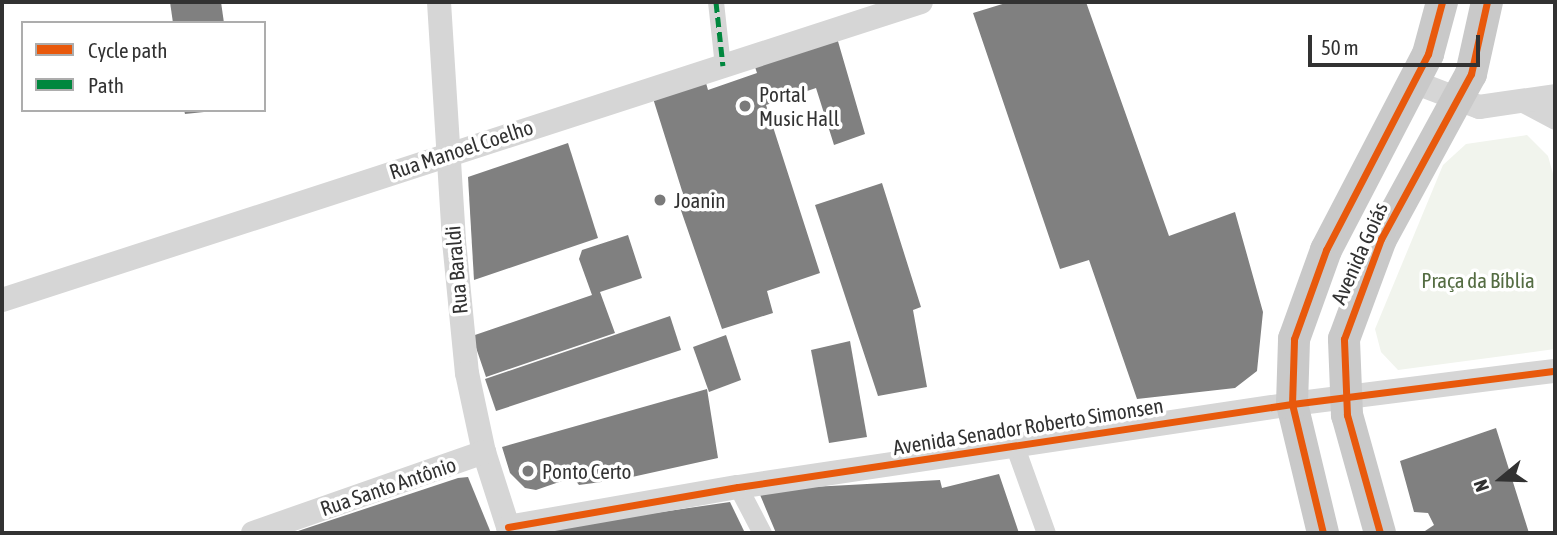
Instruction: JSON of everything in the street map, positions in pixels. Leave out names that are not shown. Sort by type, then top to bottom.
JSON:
[{"type":"main road","name":"Avenida Goiás","points":[[1323,533],[1292,404],[1294,339],[1303,303],[1379,141],[1428,54],[1442,2]]},
{"type":"main road","name":"Avenida Goiás","points":[[1380,533],[1344,398],[1344,340],[1358,292],[1421,160],[1457,102],[1480,46],[1487,2]]},
{"type":"street","name":"Rua Baraldi","points":[[439,2],[447,153],[460,315],[484,452],[509,530]]},
{"type":"street","points":[[716,2],[723,66]]},
{"type":"street","name":"Rua Manoel Coelho","points":[[2,299],[921,2]]},
{"type":"street","points":[[1414,82],[1457,102],[1479,107],[1524,103],[1555,96]]},
{"type":"street","points":[[1524,103],[1555,120]]},
{"type":"street","name":"Avenida Senador Roberto Simonsen","points":[[509,530],[738,487],[1292,404],[1555,371]]},
{"type":"street","points":[[1016,447],[1045,533]]},
{"type":"street","name":"Rua Santo Antônio","points":[[253,533],[484,452]]},
{"type":"street","points":[[738,487],[762,533]]},
{"type":"green space","name":"Praça da Bíblia","points":[[1527,135],[1548,156],[1555,181],[1555,349],[1398,370],[1381,352],[1375,329],[1443,165],[1466,144]]},
{"type":"building","points":[[170,2],[221,2],[224,21],[173,21]]},
{"type":"building","points":[[1009,2],[1086,2],[1169,236],[1235,212],[1263,312],[1257,371],[1235,388],[1137,399],[1089,260],[1060,269],[973,13]]},
{"type":"building","points":[[835,31],[865,134],[834,145],[816,88],[766,105],[820,273],[767,291],[773,313],[722,329],[676,196],[683,194],[651,92],[704,76],[708,90],[757,73],[754,64]]},
{"type":"building","points":[[568,143],[598,238],[474,280],[468,177]]},
{"type":"building","points":[[882,183],[921,307],[913,310],[927,387],[878,396],[815,205]]},
{"type":"building","points":[[628,235],[642,278],[600,292],[615,333],[486,377],[472,336],[592,295],[579,259],[582,250]]},
{"type":"building","points":[[670,316],[681,350],[496,411],[485,379]]},
{"type":"building","points":[[726,335],[741,380],[709,392],[693,347]]},
{"type":"building","points":[[850,341],[867,437],[829,443],[811,350]]},
{"type":"building","points":[[707,389],[718,458],[623,479],[579,485],[575,480],[562,481],[536,490],[525,488],[510,473],[502,447]]},
{"type":"building","points":[[1496,428],[1529,533],[1422,533],[1434,525],[1428,513],[1414,512],[1400,461]]},
{"type":"building","points":[[999,474],[1019,533],[776,533],[758,490],[940,480],[942,488]]},
{"type":"building","points":[[468,477],[491,533],[292,533],[458,478]]},
{"type":"building","points":[[730,502],[745,533],[538,533],[620,518]]},
{"type":"marked path","points":[[716,2],[723,66]]},
{"type":"cycle path","points":[[1323,533],[1292,404],[1294,339],[1326,250],[1428,54],[1442,2]]},
{"type":"cycle path","points":[[1380,533],[1347,415],[1344,339],[1381,239],[1471,74],[1487,2]]},
{"type":"cycle path","points":[[508,527],[738,487],[1292,404],[1555,371]]},
{"type":"place","name":"Portal Music Hall","points":[[745,106]]},
{"type":"place","name":"Joanin","points":[[660,200]]},
{"type":"place","name":"Ponto Certo","points":[[528,471]]}]
